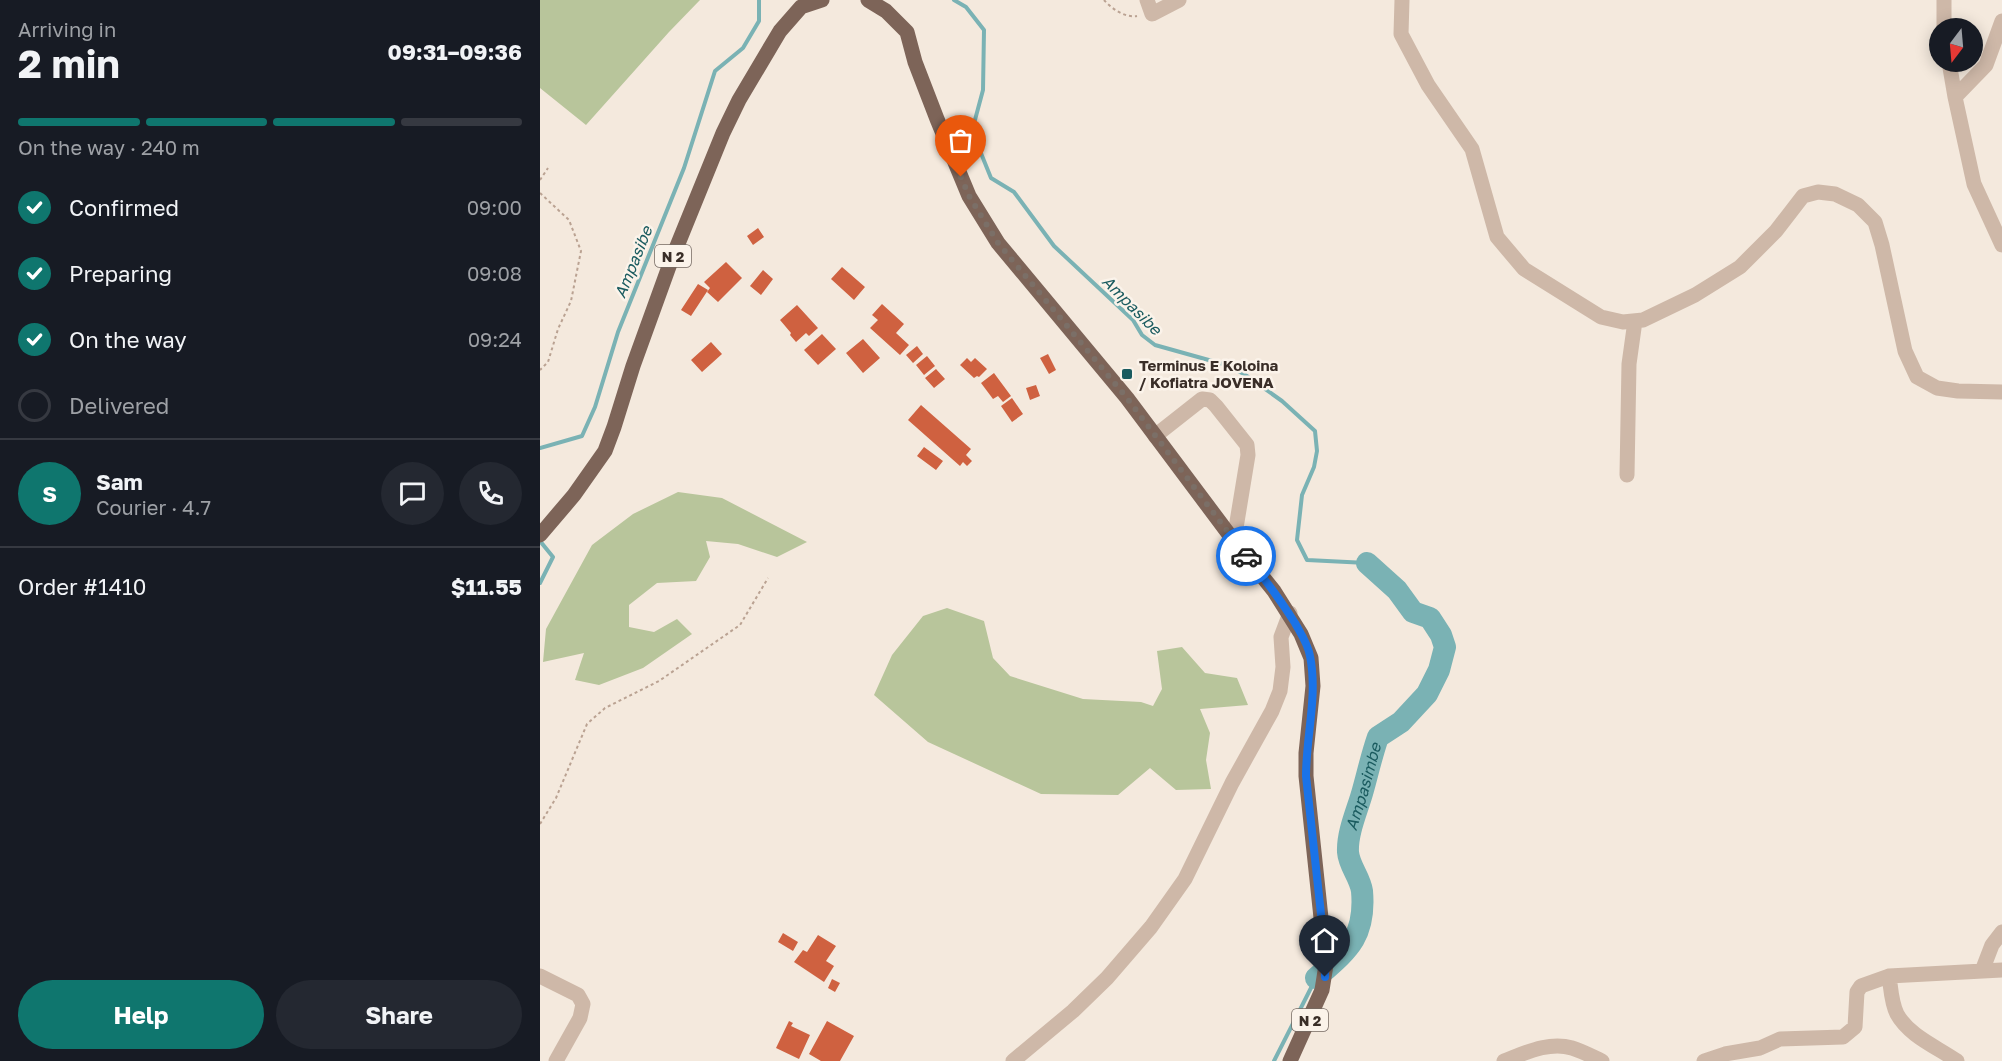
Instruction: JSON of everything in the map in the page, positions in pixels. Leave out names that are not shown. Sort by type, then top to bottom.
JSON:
[{"type":"main road","name":"N 2","points":[[543,532],[574,495],[604,451],[671,261],[719,142],[739,100],[780,31],[801,7],[822,0]]},
{"type":"main road","name":"N 2","points":[[868,0],[886,11],[907,33],[926,91],[969,196],[998,243],[1080,340],[1290,613],[1311,658],[1313,686],[1306,776],[1325,951],[1325,977],[1315,1008],[1290,1061]]},
{"type":"street","points":[[1149,7],[1179,0]]},
{"type":"street","points":[[1402,0],[1401,34],[1428,85],[1472,149],[1497,237],[1524,269],[1601,317],[1623,322],[1643,320],[1695,295],[1740,267],[1776,231],[1803,196],[1818,192],[1835,194],[1858,205],[1875,222],[1905,351],[1917,377],[1937,388],[1958,392],[2002,392]]},
{"type":"street","points":[[1944,0],[1944,18]]},
{"type":"street","points":[[1955,97],[1986,65],[2002,21]]},
{"type":"street","points":[[1951,72],[1974,184],[2002,245]]},
{"type":"street","points":[[1627,475],[1629,364],[1635,321]]},
{"type":"street","points":[[1155,436],[1205,399],[1210,400],[1216,406],[1247,445],[1248,455],[1234,540]]},
{"type":"street","points":[[1013,1061],[1073,1011],[1107,978],[1151,927],[1185,879],[1280,691],[1283,667],[1281,637],[1290,613]]},
{"type":"street","points":[[1982,971],[1992,945],[2002,932]]},
{"type":"street","points":[[1704,1061],[1725,1054],[1760,1048],[1780,1040],[1843,1037],[1855,1027],[1857,992],[1861,986],[1889,976],[2002,970]]},
{"type":"street","points":[[540,976],[578,995],[583,1004],[580,1018],[556,1061]]},
{"type":"street","points":[[1889,976],[1892,1000],[1897,1015],[1924,1041],[1957,1061]]},
{"type":"street","points":[[1504,1061],[1537,1049],[1555,1046],[1571,1047],[1602,1061]]},
{"type":"path","points":[[1104,0],[1111,8],[1133,17],[1149,7]]},
{"type":"path","points":[[540,180],[548,168]]},
{"type":"path","points":[[540,193],[569,220],[581,251],[571,302],[558,329],[548,362],[540,370]]},
{"type":"path","points":[[540,825],[556,798],[587,724],[605,708],[659,681],[740,625],[768,578]]},
{"type":"green space","points":[[540,0],[700,0],[586,125],[540,88]]},
{"type":"green space","points":[[678,492],[722,498],[807,542],[777,557],[738,544],[706,541],[710,557],[696,581],[657,583],[629,605],[629,627],[654,632],[677,619],[692,634],[643,668],[599,685],[575,680],[584,653],[543,662],[546,629],[592,545],[633,514]]},
{"type":"green space","points":[[947,608],[984,621],[993,658],[1010,676],[1083,699],[1141,702],[1153,706],[1162,689],[1157,651],[1182,647],[1205,673],[1237,678],[1248,705],[1200,709],[1210,733],[1206,760],[1211,789],[1176,790],[1150,768],[1118,795],[1041,794],[928,742],[874,695],[892,655],[923,616]]},
{"type":"building","points":[[758,228],[764,237],[753,245],[747,236]]},
{"type":"building","points":[[726,262],[742,278],[718,302],[707,292],[710,288],[704,282]]},
{"type":"building","points":[[842,267],[865,287],[854,300],[831,279]]},
{"type":"building","points":[[763,270],[773,279],[761,295],[750,286]]},
{"type":"building","points":[[698,284],[708,290],[691,316],[681,310]]},
{"type":"building","points":[[882,304],[904,324],[896,333],[909,345],[900,355],[870,328],[878,320],[872,315]]},
{"type":"building","points":[[797,305],[818,328],[809,336],[806,333],[796,342],[780,320]]},
{"type":"building","points":[[822,334],[836,349],[818,365],[804,350]]},
{"type":"building","points":[[863,339],[880,358],[863,373],[846,353]]},
{"type":"building","points":[[711,342],[722,354],[702,372],[691,360]]},
{"type":"building","points":[[917,346],[923,354],[913,363],[906,355]]},
{"type":"building","points":[[1048,354],[1056,370],[1049,374],[1040,358]]},
{"type":"building","points":[[927,356],[935,366],[924,375],[916,365]]},
{"type":"building","points":[[967,358],[971,362],[975,358],[987,369],[979,377],[974,378],[960,365]]},
{"type":"building","points":[[936,369],[945,379],[934,388],[925,378]]},
{"type":"building","points":[[994,373],[1011,396],[1003,402],[998,396],[993,399],[981,383]]},
{"type":"building","points":[[1036,385],[1040,396],[1030,400],[1026,388]]},
{"type":"building","points":[[1012,398],[1023,414],[1012,422],[1001,406]]},
{"type":"building","points":[[921,405],[971,449],[966,455],[972,461],[967,466],[963,462],[960,466],[908,420]]},
{"type":"building","points":[[924,447],[943,461],[936,470],[917,456]]},
{"type":"building","points":[[783,933],[798,942],[793,951],[778,942]]},
{"type":"building","points":[[818,935],[836,946],[826,961],[834,966],[824,982],[794,962],[803,950],[807,952]]},
{"type":"building","points":[[832,979],[840,983],[835,992],[828,988]]},
{"type":"building","points":[[789,1021],[793,1023],[791,1026],[810,1035],[799,1059],[776,1048]]},
{"type":"building","points":[[827,1021],[854,1036],[840,1061],[821,1061],[809,1054]]},
{"type":"waterway","name":"Ampasibe","points":[[540,448],[582,436],[595,407],[618,332],[684,168],[715,71],[743,48],[759,21],[759,0]]},
{"type":"waterway","name":"Ampasibe","points":[[954,0],[966,7],[984,30],[983,90],[972,131],[991,178],[1014,192],[1054,246],[1133,320],[1142,335],[1155,345],[1223,364],[1244,374],[1282,401],[1315,431],[1317,451],[1314,467],[1302,495],[1297,540],[1307,560],[1367,563]]},
{"type":"waterway","name":"Ampasibe","points":[[540,541],[553,557],[540,583]]},
{"type":"waterway","name":"Ampasimbe","points":[[1316,978],[1353,941],[1361,920],[1362,891],[1349,857],[1348,844],[1378,737],[1401,722],[1427,694],[1439,670],[1445,647],[1441,635],[1430,618],[1413,612],[1397,590],[1367,563]]},
{"type":"waterway","name":"Ampasibe","points":[[1274,1061],[1316,978]]},
{"type":"way so far","points":[[961,177],[969,196],[998,243],[1127,398],[1246,556]]},
{"type":"place","name":"Terminus E Koloina / Kofiatra JOVENA","points":[[1127,374]]},
{"type":"route","points":[[1246,556],[1290,613],[1311,658],[1313,686],[1306,776],[1325,951],[1325,977]]}]
